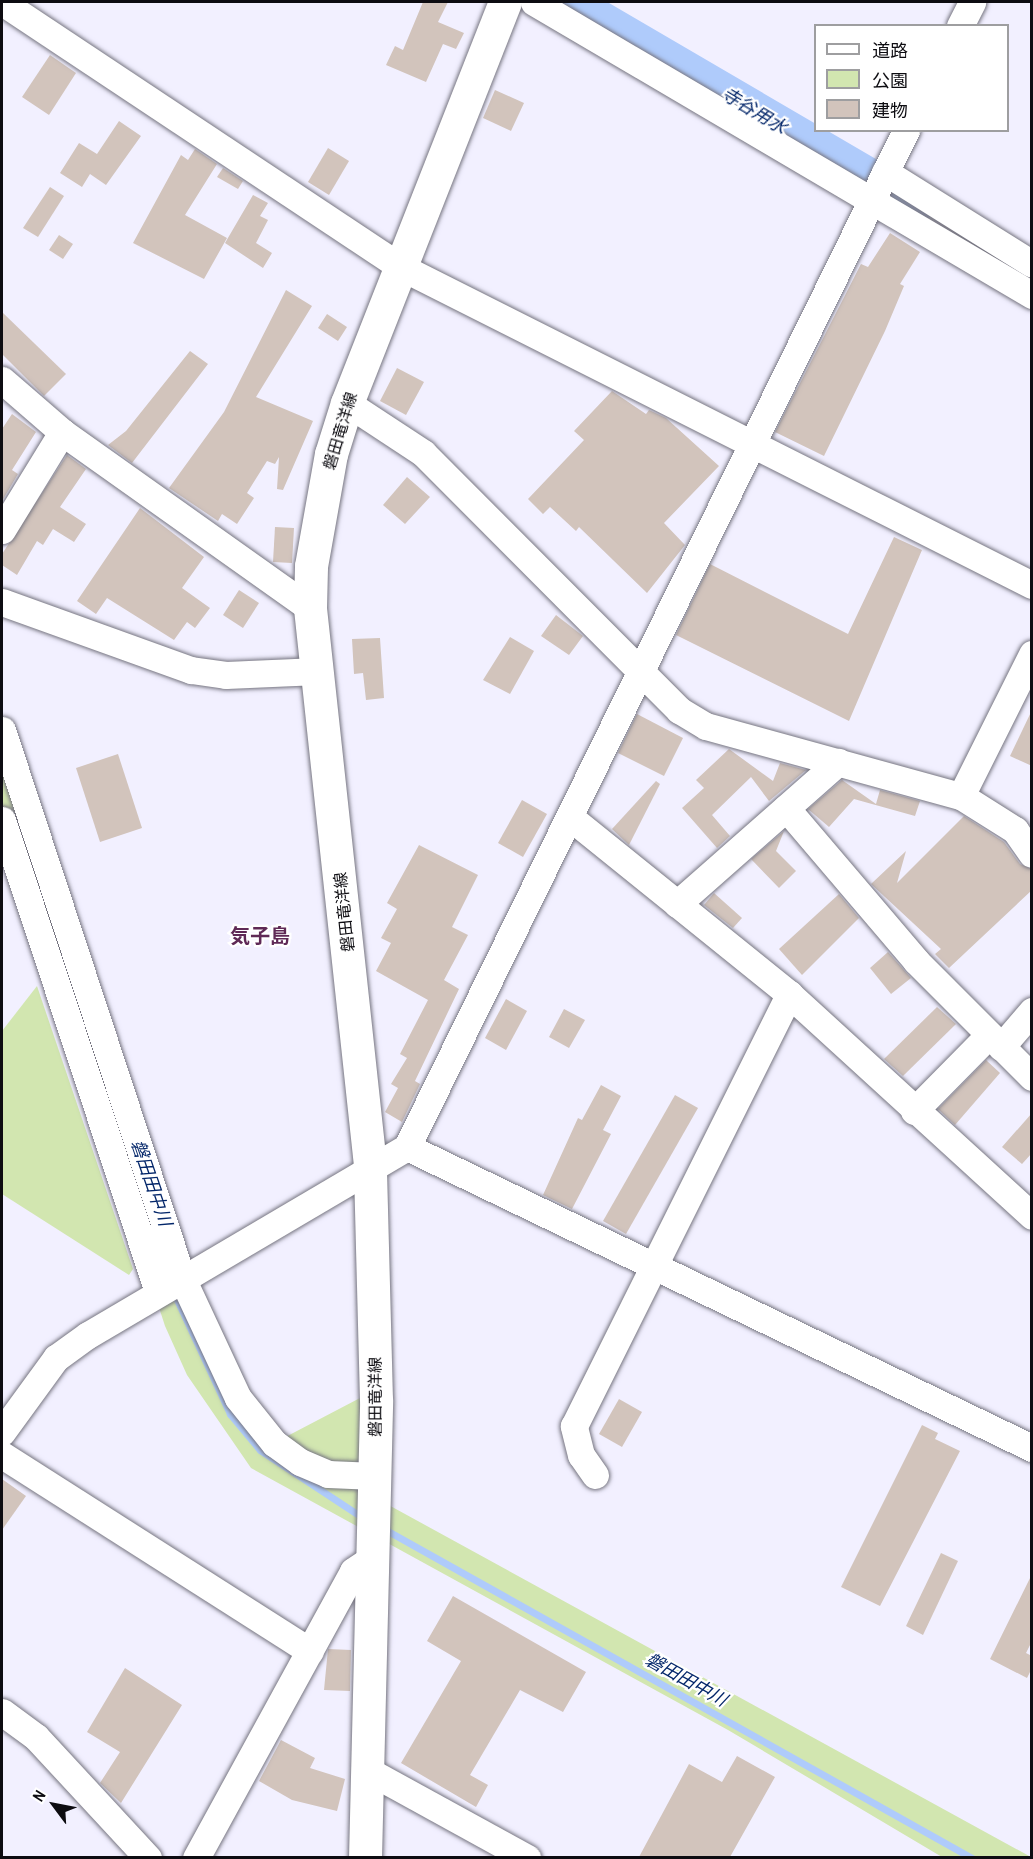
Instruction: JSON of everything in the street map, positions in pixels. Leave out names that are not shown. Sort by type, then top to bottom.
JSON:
[{"type":"main road","name":"磐田竜洋線","points":[[365,1857],[375,1476],[370,1165],[310,608],[317,518],[347,403],[399,266],[505,2]]},
{"type":"street","points":[[534,2],[872,198],[1032,295]]},
{"type":"street","points":[[961,24],[972,2]]},
{"type":"street","points":[[7,8],[399,266],[752,446],[1032,585]]},
{"type":"street","points":[[2,1432],[56,1358],[182,1278],[370,1165],[407,1147],[642,675],[905,132]]},
{"type":"street","points":[[885,172],[1032,264]]},
{"type":"street","points":[[2,380],[62,432],[310,608]]},
{"type":"street","points":[[347,403],[423,453],[679,710],[706,726],[962,796],[1015,830],[1032,854]]},
{"type":"street","points":[[2,530],[62,432]]},
{"type":"street","points":[[2,602],[191,670],[226,675],[318,671]]},
{"type":"street","points":[[962,796],[1032,654]]},
{"type":"street","points":[[2,730],[182,1278],[238,1398],[274,1443],[328,1474],[375,1476]]},
{"type":"street","points":[[677,904],[838,762]]},
{"type":"street","points":[[786,808],[916,962],[1032,1077]]},
{"type":"street","points":[[571,818],[789,994],[914,1111],[1032,1216]]},
{"type":"street","points":[[2,820],[8,882],[158,1293]]},
{"type":"street","points":[[596,1475],[581,1455],[574,1426],[789,994]]},
{"type":"street","points":[[914,1111],[1032,1011]]},
{"type":"street","points":[[407,1147],[652,1268],[1032,1448]]},
{"type":"street","points":[[2,1455],[310,1651]]},
{"type":"street","points":[[196,1857],[353,1571],[372,1558]]},
{"type":"street","points":[[2,1712],[36,1737],[147,1857]]},
{"type":"street","points":[[367,1770],[527,1857]]},
{"type":"green space","points":[[2,730],[164,1247],[274,1443],[360,1398],[374,1497],[1031,1857],[942,1857],[728,1730],[251,1468],[187,1375],[165,1326],[2,820]]},
{"type":"green space","points":[[37,986],[133,1269],[129,1275],[2,1194],[2,1031]]},
{"type":"building","points":[[423,2],[448,2],[438,22],[464,33],[456,49],[443,44],[426,82],[386,65],[395,46],[403,50]]},
{"type":"building","points":[[50,55],[76,73],[49,115],[22,97]]},
{"type":"building","points":[[495,90],[524,103],[511,131],[483,118]]},
{"type":"building","points":[[119,121],[141,136],[106,185],[90,174],[82,187],[60,173],[79,143],[97,154]]},
{"type":"building","points":[[328,148],[349,161],[329,195],[308,182]]},
{"type":"building","points":[[195,149],[217,164],[185,215],[227,238],[204,279],[133,243],[181,155],[188,160]]},
{"type":"building","points":[[223,168],[243,181],[238,189],[217,177]]},
{"type":"building","points":[[50,187],[64,196],[38,237],[23,228]]},
{"type":"building","points":[[253,195],[268,203],[260,216],[268,220],[256,243],[272,253],[263,268],[225,243]]},
{"type":"building","points":[[890,233],[920,252],[900,284],[904,286],[885,331],[824,456],[775,432],[861,264],[868,267]]},
{"type":"building","points":[[59,235],[73,244],[63,259],[49,250]]},
{"type":"building","points":[[286,290],[312,306],[256,397],[313,421],[283,490],[277,489],[279,457],[275,464],[267,461],[247,493],[254,498],[237,524],[222,514],[218,521],[169,488],[224,412]]},
{"type":"building","points":[[2,312],[66,374],[44,396],[2,354]]},
{"type":"building","points":[[327,314],[347,327],[338,341],[318,328]]},
{"type":"building","points":[[190,351],[208,364],[132,463],[108,445],[126,431]]},
{"type":"building","points":[[397,368],[424,382],[406,415],[380,401]]},
{"type":"building","points":[[612,391],[646,414],[649,410],[666,418],[719,466],[664,523],[685,545],[647,593],[579,527],[576,531],[550,507],[543,514],[528,499],[584,440],[574,431]]},
{"type":"building","points":[[12,414],[36,432],[12,470],[18,474],[2,501],[2,429]]},
{"type":"building","points":[[67,455],[86,469],[60,507],[86,524],[74,542],[53,529],[43,545],[37,541],[17,575],[2,565],[2,554]]},
{"type":"building","points":[[407,477],[430,497],[405,524],[383,505]]},
{"type":"building","points":[[140,508],[204,557],[182,588],[210,608],[195,628],[187,622],[174,640],[107,598],[96,614],[77,601]]},
{"type":"building","points":[[275,527],[294,528],[292,563],[273,562]]},
{"type":"building","points":[[894,537],[922,550],[849,721],[676,635],[710,564],[848,634]]},
{"type":"building","points":[[239,590],[259,603],[243,628],[223,615]]},
{"type":"building","points":[[556,615],[583,636],[569,655],[541,636]]},
{"type":"building","points":[[510,637],[534,651],[510,694],[483,680]]},
{"type":"building","points":[[380,638],[384,698],[366,700],[363,673],[354,674],[352,639]]},
{"type":"building","points":[[1032,710],[1032,766],[1010,756]]},
{"type":"building","points":[[637,714],[683,738],[664,776],[618,753]]},
{"type":"building","points":[[729,749],[773,781],[780,763],[806,770],[769,801],[751,777],[712,815],[730,836],[717,848],[682,808],[704,788],[696,780]]},
{"type":"building","points":[[118,754],[142,828],[100,842],[76,768]]},
{"type":"building","points":[[842,780],[876,804],[880,790],[920,801],[915,816],[854,799],[829,827],[808,809]]},
{"type":"building","points":[[656,781],[660,784],[629,845],[612,829]]},
{"type":"building","points":[[522,800],[547,814],[523,857],[498,843]]},
{"type":"building","points":[[964,816],[1004,842],[1020,864],[1032,869],[1032,890],[949,968],[935,954],[941,949],[871,884],[906,851],[897,883]]},
{"type":"building","points":[[784,831],[776,851],[796,871],[779,888],[751,859]]},
{"type":"building","points":[[419,845],[478,875],[452,927],[468,935],[444,980],[459,989],[415,1081],[420,1084],[402,1122],[385,1112],[398,1088],[391,1084],[407,1058],[400,1054],[428,1000],[376,971],[391,943],[381,938],[397,909],[387,903]]},
{"type":"building","points":[[714,893],[742,918],[733,928],[704,905]]},
{"type":"building","points":[[839,894],[859,918],[802,975],[779,949]]},
{"type":"building","points":[[888,952],[911,978],[891,994],[870,968]]},
{"type":"building","points":[[506,999],[527,1011],[506,1050],[485,1038]]},
{"type":"building","points":[[937,1007],[956,1024],[903,1076],[884,1059]]},
{"type":"building","points":[[564,1009],[585,1020],[569,1048],[549,1037]]},
{"type":"building","points":[[986,1060],[1000,1073],[955,1125],[938,1109]]},
{"type":"building","points":[[601,1085],[621,1096],[603,1130],[611,1134],[572,1209],[543,1195],[578,1118],[582,1120]]},
{"type":"building","points":[[675,1095],[698,1108],[626,1234],[603,1221]]},
{"type":"building","points":[[1032,1113],[1032,1153],[1022,1164],[1002,1147]]},
{"type":"building","points":[[619,1399],[642,1412],[622,1447],[599,1434]]},
{"type":"building","points":[[922,1425],[938,1433],[935,1439],[960,1451],[880,1606],[841,1587]]},
{"type":"building","points":[[2,1479],[26,1496],[2,1530]]},
{"type":"building","points":[[941,1553],[958,1561],[923,1635],[906,1626]]},
{"type":"building","points":[[1032,1574],[1032,1641],[1026,1653],[1032,1656],[1032,1668],[1027,1678],[990,1659]]},
{"type":"building","points":[[453,1596],[586,1672],[563,1712],[520,1690],[470,1775],[488,1785],[476,1807],[401,1763],[461,1661],[427,1641]]},
{"type":"building","points":[[328,1649],[351,1650],[350,1691],[324,1690]]},
{"type":"building","points":[[125,1668],[182,1705],[121,1803],[100,1783],[120,1752],[87,1732]]},
{"type":"building","points":[[281,1740],[315,1758],[310,1768],[345,1779],[337,1811],[292,1800],[259,1781]]},
{"type":"building","points":[[737,1756],[775,1777],[730,1857],[639,1857],[689,1764],[722,1782]]},
{"type":"waterway","name":"寺谷用水","points":[[569,2],[914,204]]},
{"type":"waterway","name":"磐田田中川","points":[[158,1252],[169,1281]]},
{"type":"waterway","name":"磐田田中川","points":[[173,1291],[230,1414],[260,1450],[357,1514]]},
{"type":"waterway","name":"磐田田中川","points":[[386,1530],[972,1858]]},
{"type":"district","name":"気子島","points":[[260,935]]}]
